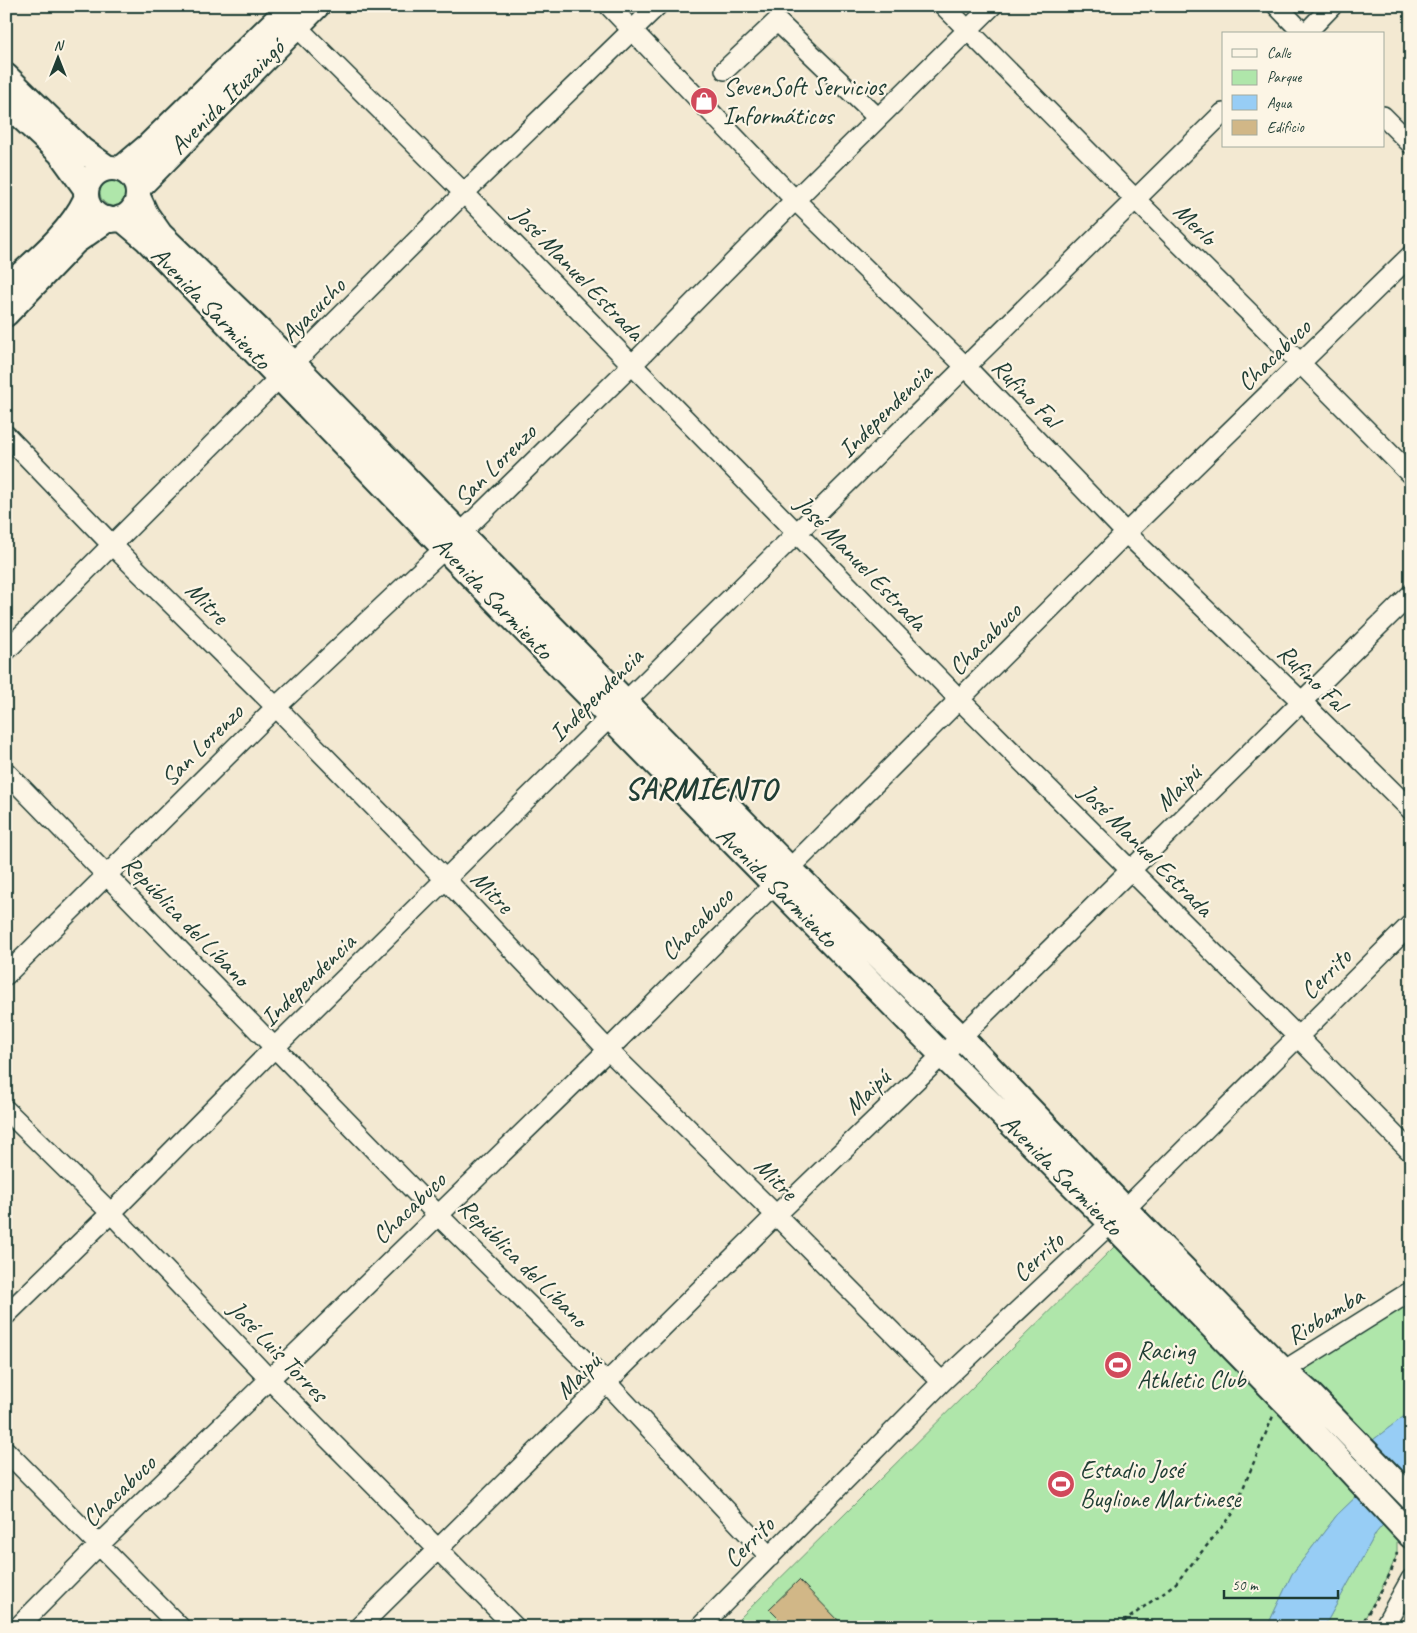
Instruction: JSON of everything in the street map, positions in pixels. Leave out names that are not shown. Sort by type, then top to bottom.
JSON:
[{"type":"main road","name":"Avenida Ituzaingó","points":[[114,168],[147,147],[287,13],[318,6]]},
{"type":"main road","name":"Avenida Ituzaingó","points":[[138,193],[287,13]]},
{"type":"main road","points":[[6,76],[82,150],[114,168],[128,173],[134,180],[138,193],[132,210],[75,242],[6,314]]},
{"type":"main road","points":[[6,103],[60,153],[86,194],[94,212],[114,219]]},
{"type":"main road","points":[[6,288],[66,231],[81,209],[89,181],[94,175],[101,170],[114,168]]},
{"type":"main road","name":"Avenida Sarmiento","points":[[138,193],[146,214],[160,234],[287,372],[781,876],[941,1054],[1118,1216]]},
{"type":"main road","name":"Avenida Sarmiento","points":[[114,219],[146,239],[287,372]]},
{"type":"main road","name":"Avenida Sarmiento","points":[[781,876],[961,1037],[1118,1216],[1280,1390],[1404,1538]]},
{"type":"main road","name":"Avenida Sarmiento","points":[[1280,1390],[1308,1392],[1411,1498]]},
{"type":"street","name":"Rufino Fal","points":[[609,6],[795,200],[965,366],[1126,533],[1411,810]]},
{"type":"street","name":"Ayacucho","points":[[6,651],[464,193],[657,6]]},
{"type":"street","name":"Merlo","points":[[944,6],[1135,200],[1411,475]]},
{"type":"street","name":"San Lorenzo","points":[[6,975],[276,707],[452,542],[992,6]]},
{"type":"street","points":[[1277,6],[1302,32]]},
{"type":"street","points":[[1306,32],[1332,6]]},
{"type":"street","name":"José Manuel Estrada","points":[[287,13],[960,700],[1411,1152]]},
{"type":"street","points":[[725,70],[778,21],[878,118]]},
{"type":"street","name":"Independencia","points":[[6,1315],[111,1213],[274,1048],[617,709],[1222,114]]},
{"type":"street","points":[[1384,117],[1411,144]]},
{"type":"street","name":"Chacabuco","points":[[18,1627],[99,1545],[608,1050],[1126,533],[1411,255]]},
{"type":"street","name":"Mitre","points":[[6,435],[113,546],[276,707],[446,880],[608,1050],[942,1382]]},
{"type":"street","name":"Maipú","points":[[360,1627],[776,1215],[941,1054],[961,1037],[1411,594]]},
{"type":"street","name":"República del Líbano","points":[[6,772],[438,1215],[607,1383],[770,1558]]},
{"type":"street","name":"Cerrito","points":[[700,1627],[942,1382],[1118,1216],[1411,924]]},
{"type":"street","name":"José Luis Torres","points":[[6,1110],[111,1213],[270,1380],[515,1627]]},
{"type":"street","name":"Riobamba","points":[[1280,1390],[1411,1291]]},
{"type":"street","points":[[6,1451],[180,1627]]},
{"type":"street","points":[[1384,1627],[1411,1579]]},
{"type":"path","points":[[1117,1627],[1176,1583],[1232,1514],[1280,1390]]},
{"type":"path","points":[[1360,1627],[1387,1578],[1404,1538]]},
{"type":"green space","points":[[113,180],[122,184],[126,193],[122,202],[113,206],[104,202],[100,193],[104,184]]},
{"type":"green space","name":"Racing Athletic Club","points":[[1123,1238],[1360,1493],[1337,1515],[1292,1574],[1267,1627],[731,1627]]},
{"type":"green space","points":[[1411,1303],[1411,1411],[1369,1443],[1303,1372],[1307,1363]]},
{"type":"green space","points":[[1386,1521],[1397,1532],[1397,1554],[1387,1578],[1360,1627],[1324,1627],[1376,1533]]},
{"type":"water","points":[[1411,1411],[1411,1481],[1386,1521],[1376,1533],[1324,1627],[1267,1627],[1292,1574],[1337,1515],[1360,1493],[1369,1443]]},
{"type":"building","points":[[799,1580],[845,1627],[787,1627],[769,1609]]},
{"type":"place","name":"SevenSoft Servicios Informáticos","points":[[704,101]]},
{"type":"place","name":"Racing Athletic Club","points":[[1118,1365]]},
{"type":"place","name":"Estadio José Buglione Martinese","points":[[1061,1484]]},
{"type":"district","name":"SARMIENTO","points":[[701,789]]}]
